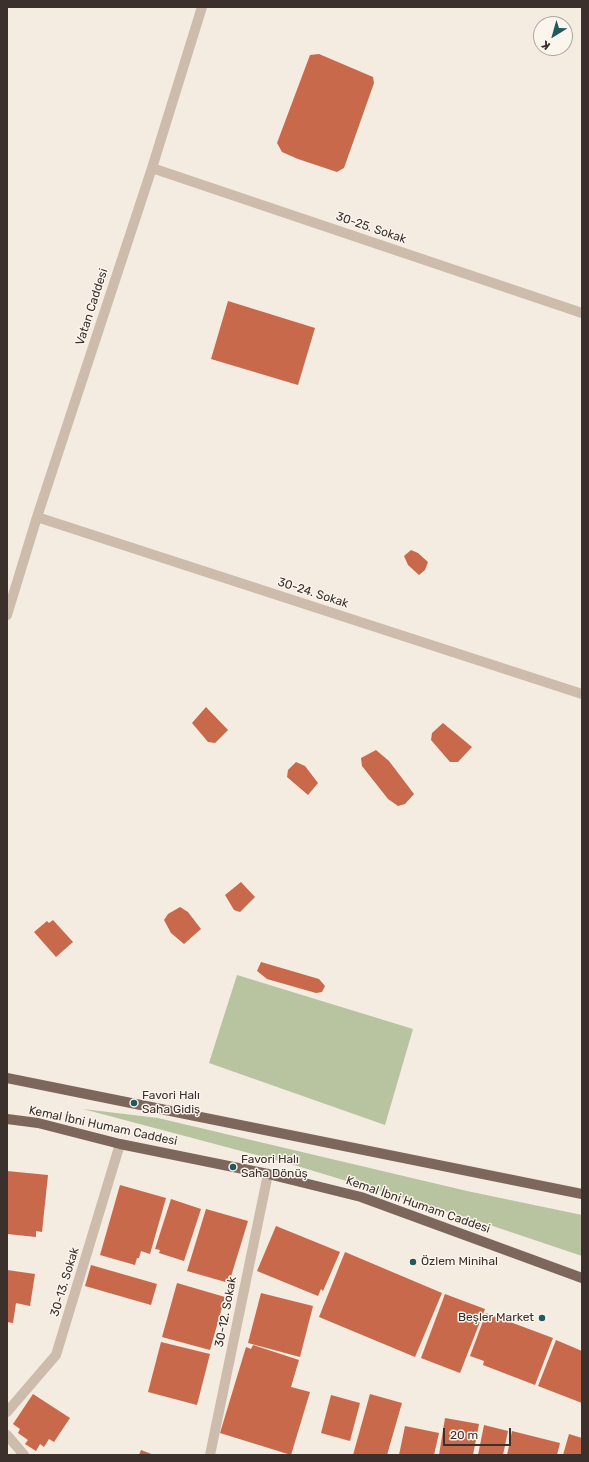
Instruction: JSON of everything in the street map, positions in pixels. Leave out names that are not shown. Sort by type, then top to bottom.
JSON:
[{"type":"main road","points":[[7,1078],[582,1194]]},
{"type":"main road","name":"Kemal İbni Humam Caddesi","points":[[7,1119],[38,1123],[120,1144],[268,1174],[361,1197],[582,1278]]},
{"type":"street","name":"Vatan Caddesi","points":[[7,615],[37,517],[152,168],[202,7]]},
{"type":"street","name":"30-25. Sokak","points":[[152,168],[582,313]]},
{"type":"street","name":"30-24. Sokak","points":[[37,517],[582,694]]},
{"type":"street","name":"30-13. Sokak","points":[[7,1412],[56,1355],[120,1144]]},
{"type":"street","name":"30-12. Sokak","points":[[210,1455],[268,1174]]},
{"type":"street","points":[[7,1435],[20,1453]]},
{"type":"green space","points":[[237,975],[413,1029],[385,1125],[209,1063]]},
{"type":"green space","points":[[83,1109],[158,1118],[467,1191],[582,1215],[582,1256],[478,1221],[294,1165]]},
{"type":"building","points":[[319,54],[373,77],[374,83],[344,168],[337,172],[282,152],[277,143],[310,55]]},
{"type":"building","points":[[228,301],[315,328],[298,385],[211,359]]},
{"type":"building","points":[[411,550],[418,553],[428,562],[425,570],[419,575],[408,565],[404,556]]},
{"type":"building","points":[[206,707],[228,730],[215,743],[208,742],[192,723]]},
{"type":"building","points":[[443,723],[472,747],[458,762],[450,762],[431,740],[432,733]]},
{"type":"building","points":[[376,750],[389,761],[414,794],[405,804],[398,806],[388,799],[362,766],[361,758]]},
{"type":"building","points":[[296,762],[305,766],[318,783],[308,795],[287,777],[288,770]]},
{"type":"building","points":[[241,882],[255,897],[240,912],[234,910],[225,895]]},
{"type":"building","points":[[180,907],[188,912],[201,929],[184,944],[171,933],[164,920],[168,914]]},
{"type":"building","points":[[53,920],[73,942],[56,957],[34,932],[47,921],[49,923]]},
{"type":"building","points":[[261,962],[319,979],[325,986],[322,992],[316,993],[267,979],[257,971]]},
{"type":"building","points":[[7,1171],[48,1175],[42,1232],[36,1231],[36,1237],[7,1234]]},
{"type":"building","points":[[120,1185],[166,1198],[150,1254],[141,1251],[135,1265],[100,1255]]},
{"type":"building","points":[[171,1199],[201,1209],[184,1261],[159,1253],[160,1250],[155,1249]]},
{"type":"building","points":[[206,1209],[248,1221],[229,1283],[187,1271]]},
{"type":"building","points":[[276,1226],[340,1252],[323,1291],[321,1289],[318,1296],[257,1271]]},
{"type":"building","points":[[345,1252],[442,1293],[415,1357],[319,1317]]},
{"type":"building","points":[[91,1265],[157,1284],[151,1305],[85,1286]]},
{"type":"building","points":[[7,1270],[35,1274],[30,1306],[16,1303],[13,1323],[7,1322]]},
{"type":"building","points":[[177,1283],[225,1297],[210,1350],[162,1337]]},
{"type":"building","points":[[261,1293],[313,1306],[300,1357],[248,1343]]},
{"type":"building","points":[[445,1294],[485,1309],[460,1373],[421,1358]]},
{"type":"building","points":[[486,1313],[553,1338],[535,1385],[483,1365],[484,1361],[470,1356]]},
{"type":"building","points":[[556,1340],[582,1351],[582,1403],[538,1386]]},
{"type":"building","points":[[161,1342],[210,1354],[197,1405],[148,1392]]},
{"type":"building","points":[[253,1345],[299,1360],[291,1387],[310,1392],[291,1455],[220,1433],[246,1347],[251,1349]]},
{"type":"building","points":[[33,1394],[70,1418],[54,1442],[49,1439],[44,1447],[40,1444],[36,1451],[25,1444],[28,1440],[18,1433],[20,1429],[13,1424]]},
{"type":"building","points":[[370,1394],[402,1403],[387,1455],[353,1455]]},
{"type":"building","points":[[331,1395],[360,1403],[350,1441],[321,1433]]},
{"type":"building","points":[[445,1418],[479,1424],[473,1455],[439,1455]]},
{"type":"building","points":[[484,1425],[508,1431],[503,1455],[478,1455]]},
{"type":"building","points":[[405,1426],[439,1433],[434,1455],[399,1455]]},
{"type":"building","points":[[512,1431],[560,1443],[557,1455],[507,1455]]},
{"type":"building","points":[[569,1434],[582,1438],[582,1455],[563,1455]]},
{"type":"building","points":[[141,1450],[154,1455],[139,1455]]},
{"type":"place","name":"Favori Halı Saha Gidiş","points":[[134,1103]]},
{"type":"place","name":"Favori Halı Saha Dönüş","points":[[233,1167]]},
{"type":"place","name":"Özlem Minihal","points":[[413,1262]]},
{"type":"place","name":"Beşler Market","points":[[542,1318]]}]
